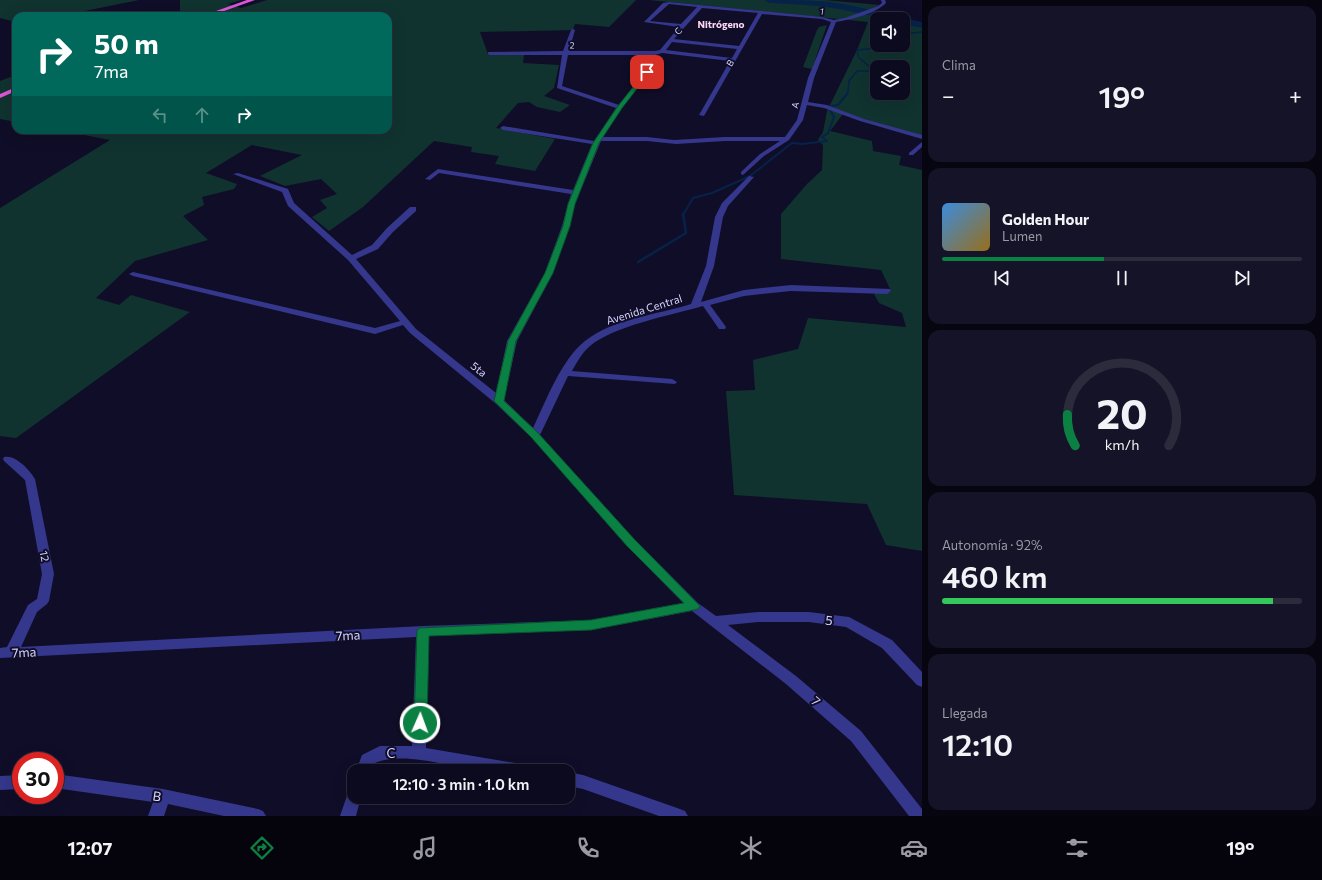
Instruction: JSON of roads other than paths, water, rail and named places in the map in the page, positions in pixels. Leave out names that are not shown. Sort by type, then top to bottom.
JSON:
[{"type":"highway","points":[[217,12],[252,0]]},
{"type":"highway","points":[[226,12],[260,0]]},
{"type":"highway","points":[[0,91],[12,86]]},
{"type":"highway","points":[[0,96],[12,91]]},
{"type":"street","points":[[834,21],[880,7],[884,3],[883,0]]},
{"type":"street","name":"1","points":[[682,26],[646,22],[665,4],[701,6],[822,18],[834,21]]},
{"type":"street","name":"C","points":[[662,51],[682,26],[701,6]]},
{"type":"street","name":"B","points":[[702,115],[760,12]]},
{"type":"street","name":"A","points":[[743,172],[762,155],[787,139],[800,120],[811,78],[834,21]]},
{"type":"street","points":[[573,30],[566,53],[559,87],[620,107]]},
{"type":"street","points":[[670,40],[740,48]]},
{"type":"street","points":[[662,51],[732,60]]},
{"type":"street","name":"2","points":[[490,53],[655,53],[662,51]]},
{"type":"street","points":[[499,401],[512,341],[549,273],[566,226],[576,192],[597,141],[620,107],[647,72]]},
{"type":"street","points":[[805,103],[825,106],[864,121],[922,137]]},
{"type":"street","points":[[503,128],[597,141],[647,139],[710,147]]},
{"type":"street","points":[[671,142],[725,139],[787,139]]},
{"type":"street","points":[[911,154],[922,144]]},
{"type":"street","points":[[428,179],[438,170],[576,192]]},
{"type":"street","name":"5ta","points":[[236,174],[285,191],[291,204],[351,258],[413,331],[499,401],[535,435],[631,543],[694,606]]},
{"type":"street","name":"Avenida Central","points":[[535,435],[574,358],[588,343],[605,334],[624,327],[695,306],[710,266],[719,217],[725,205],[751,177]]},
{"type":"street","points":[[351,258],[375,247],[412,209]]},
{"type":"street","points":[[132,274],[375,331],[405,322]]},
{"type":"street","points":[[695,306],[744,293],[791,288],[887,291]]},
{"type":"street","points":[[704,303],[722,327]]},
{"type":"street","points":[[566,373],[672,382]]},
{"type":"street","name":"12","points":[[5,653],[32,609],[43,601],[48,574],[30,479],[24,471],[8,459]]},
{"type":"street","name":"7","points":[[694,606],[791,680],[856,736],[918,816]]},
{"type":"street","name":"7ma","points":[[5,653],[423,631],[591,625],[694,606]]},
{"type":"street","name":"5","points":[[715,621],[758,617],[802,617],[850,622],[887,644],[922,681]]},
{"type":"street","points":[[419,753],[423,631]]},
{"type":"street","name":"C","points":[[366,764],[367,760],[380,753],[419,753],[481,764]]},
{"type":"street","points":[[575,780],[584,782],[680,816]]},
{"type":"street","points":[[0,783],[12,782]]},
{"type":"street","name":"B","points":[[64,783],[163,796],[258,816]]},
{"type":"street","points":[[156,816],[163,796]]},
{"type":"street","points":[[348,816],[351,804]]},
{"type":"waterway","points":[[769,0],[831,5],[870,12]]},
{"type":"waterway","points":[[802,0],[807,3]]},
{"type":"waterway","points":[[910,22],[922,25]]},
{"type":"waterway","points":[[910,33],[922,32]]},
{"type":"waterway","points":[[846,95],[848,92],[849,81],[857,71],[869,71],[870,67],[858,57],[857,50],[870,49]]},
{"type":"waterway","points":[[831,106],[838,105],[847,94]]},
{"type":"waterway","points":[[683,215],[693,198],[712,193],[750,176],[792,143],[803,144],[827,141],[822,137],[828,133],[834,117],[830,110]]},
{"type":"waterway","points":[[638,262],[686,233],[683,215]]},
{"type":"district","name":"Nitrógeno","points":[[721,24]]}]
